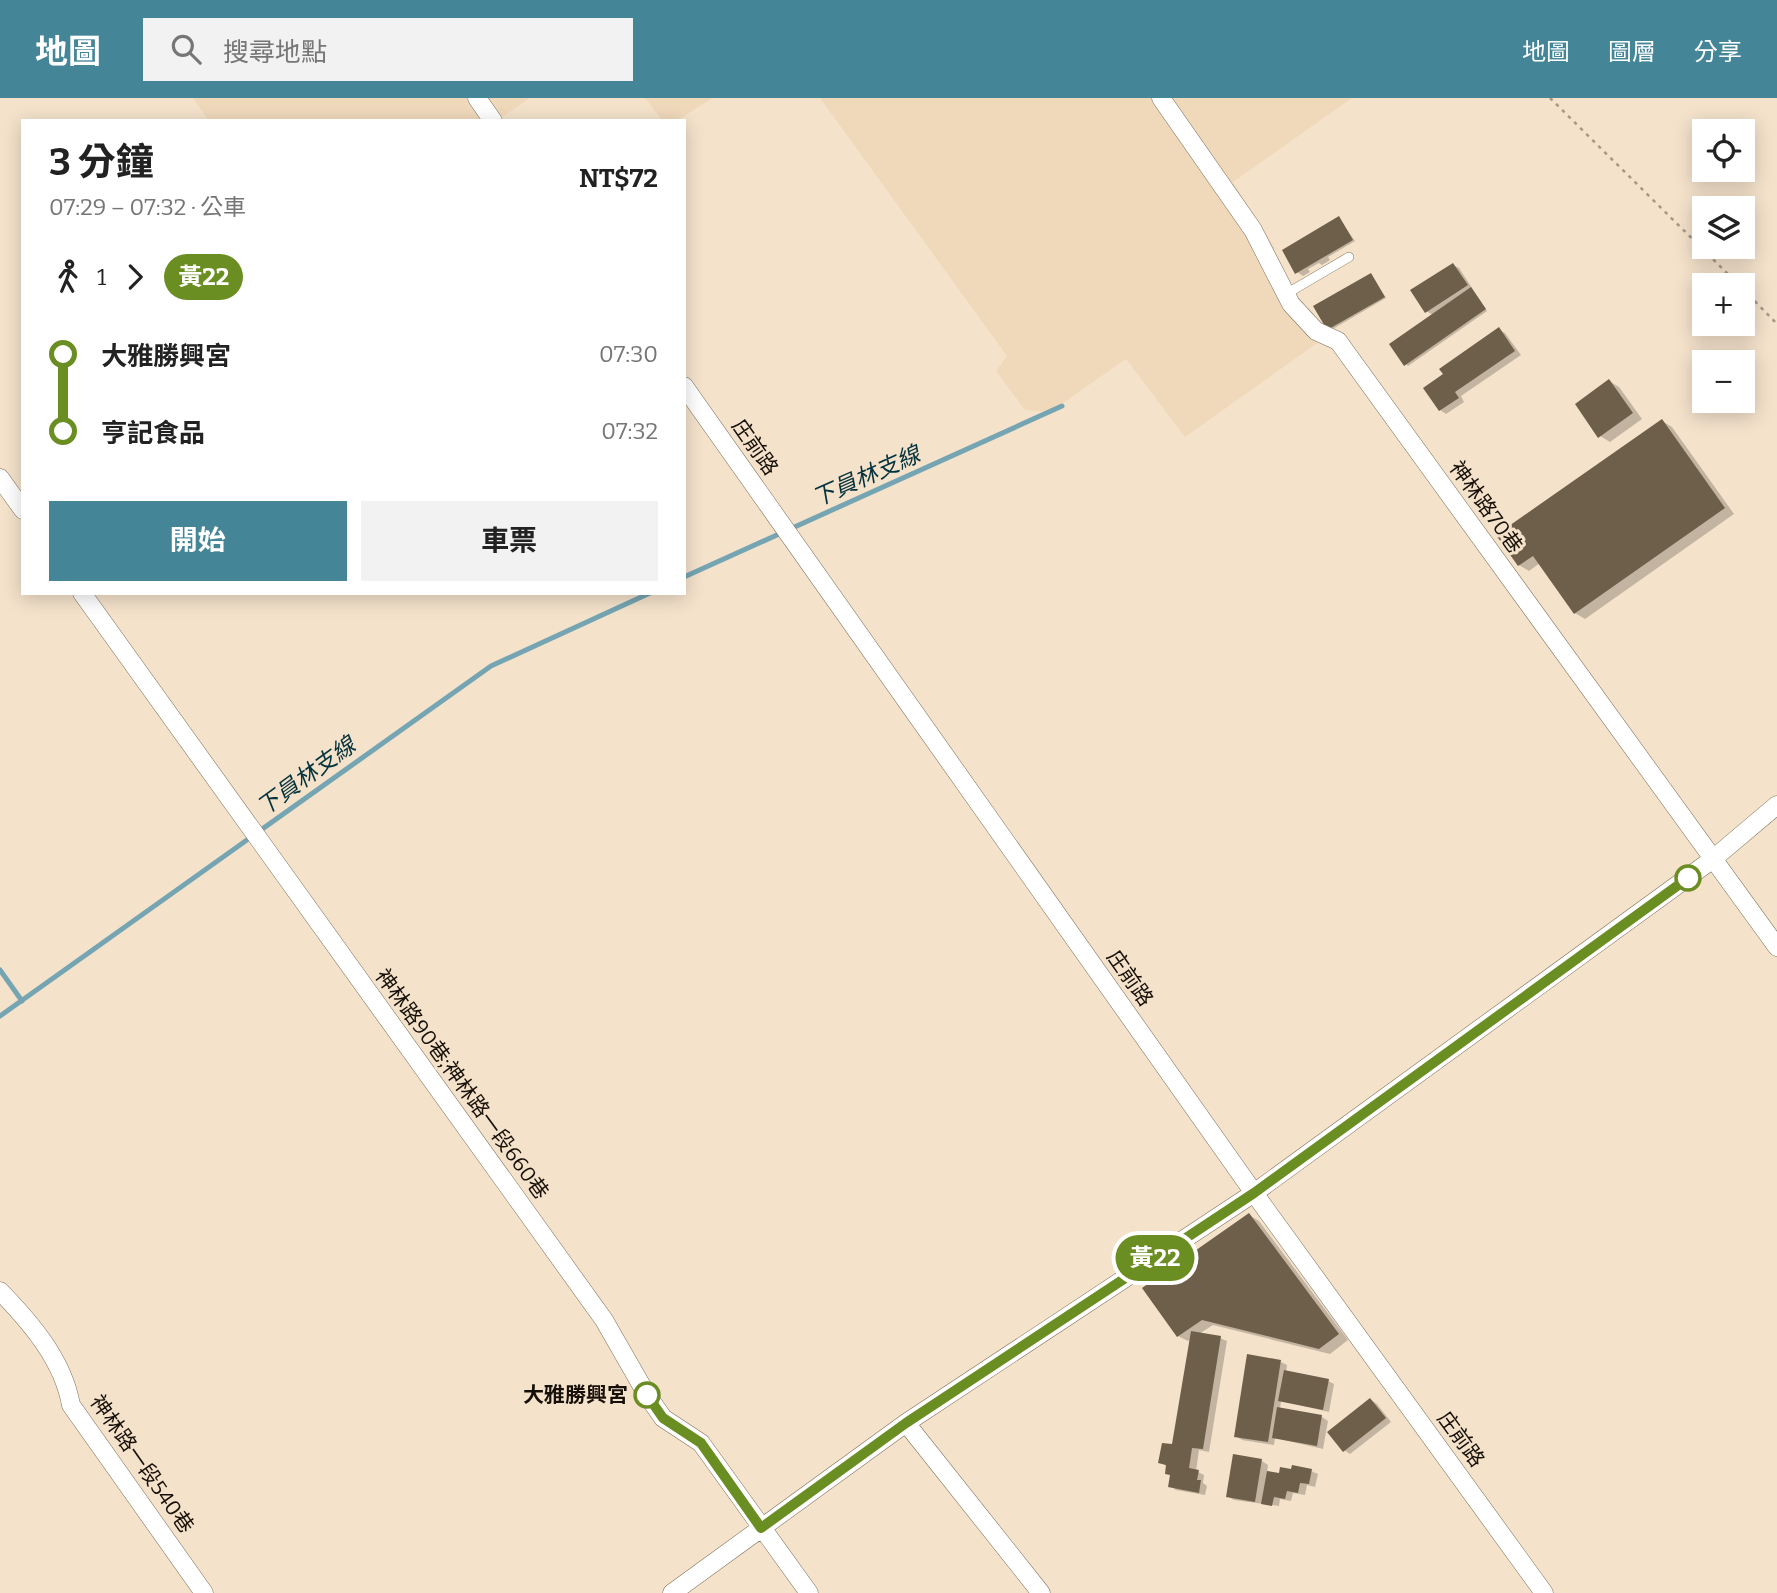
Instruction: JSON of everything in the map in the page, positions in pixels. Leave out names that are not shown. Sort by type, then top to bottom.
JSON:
[{"type":"street","points":[[477,98],[492,119]]},
{"type":"street","name":"神林路70巷","points":[[1161,98],[1253,230],[1292,304],[1316,331],[1338,341],[1777,947]]},
{"type":"street","name":"庄前路","points":[[686,389],[1254,1193],[1544,1593]]},
{"type":"street","points":[[0,478],[21,507]]},
{"type":"street","name":"神林路90巷;神林路一段660巷","points":[[83,595],[604,1320],[663,1418],[701,1443],[808,1593]]},
{"type":"street","points":[[672,1593],[906,1423],[1254,1193],[1713,859],[1777,805]]},
{"type":"street","name":"神林路一段540巷","points":[[0,1291],[53,1355],[68,1387],[71,1405],[204,1593]]},
{"type":"street","points":[[906,1423],[1041,1593]]},
{"type":"lane","points":[[1286,294],[1349,257]]},
{"type":"path","points":[[1550,98],[1727,273]]},
{"type":"path","points":[[1755,301],[1777,324]]},
{"type":"shaded area","points":[[193,98],[530,98],[499,119],[208,119]]},
{"type":"shaded area","points":[[645,98],[713,98],[679,119],[661,119]]},
{"type":"shaded area","points":[[820,98],[1352,98],[1233,182],[1275,248],[1270,287],[1320,341],[1185,437],[1126,359],[1050,412],[1025,410],[996,371],[1007,356]]},
{"type":"building","points":[[1339,216],[1353,240],[1295,274],[1282,250]]},
{"type":"building","points":[[1453,263],[1468,285],[1425,313],[1410,290]]},
{"type":"building","points":[[1371,273],[1385,297],[1327,330],[1313,306]]},
{"type":"building","points":[[1471,287],[1486,309],[1404,366],[1389,344]]},
{"type":"building","points":[[1499,327],[1515,351],[1455,392],[1459,398],[1439,411],[1423,388],[1443,374],[1439,369]]},
{"type":"building","points":[[1609,379],[1633,413],[1598,438],[1575,404]]},
{"type":"building","points":[[1662,419],[1725,508],[1574,614],[1533,556],[1518,566],[1496,535]]},
{"type":"building","points":[[1249,1213],[1339,1334],[1319,1349],[1202,1320],[1177,1337],[1142,1288]]},
{"type":"building","points":[[1191,1331],[1221,1336],[1203,1449],[1192,1448],[1189,1468],[1199,1470],[1199,1493],[1168,1487],[1170,1475],[1165,1474],[1166,1465],[1158,1463],[1162,1443],[1172,1444]]},
{"type":"building","points":[[1247,1354],[1281,1360],[1268,1442],[1234,1437]]},
{"type":"building","points":[[1284,1370],[1329,1379],[1323,1410],[1278,1401]]},
{"type":"building","points":[[1370,1398],[1386,1418],[1343,1452],[1327,1432]]},
{"type":"building","points":[[1277,1407],[1322,1415],[1317,1446],[1272,1438]]},
{"type":"building","points":[[1233,1454],[1262,1459],[1255,1502],[1226,1497]]},
{"type":"building","points":[[1292,1465],[1312,1469],[1309,1484],[1300,1483],[1298,1493],[1287,1491],[1285,1499],[1274,1497],[1272,1506],[1261,1504],[1267,1471],[1279,1473],[1280,1467],[1291,1469]]},
{"type":"waterway","name":"下員林支線","points":[[686,576],[1062,406]]},
{"type":"waterway","name":"下員林支線","points":[[0,1016],[491,666],[646,595]]},
{"type":"waterway","points":[[0,970],[22,1001]]},
{"type":"bus line","name":"黃22","points":[[647,1395],[663,1418],[701,1443],[761,1528],[906,1423],[1254,1193],[1688,878]]},
{"type":"place","name":"大雅勝興宮","points":[[647,1395]]}]
